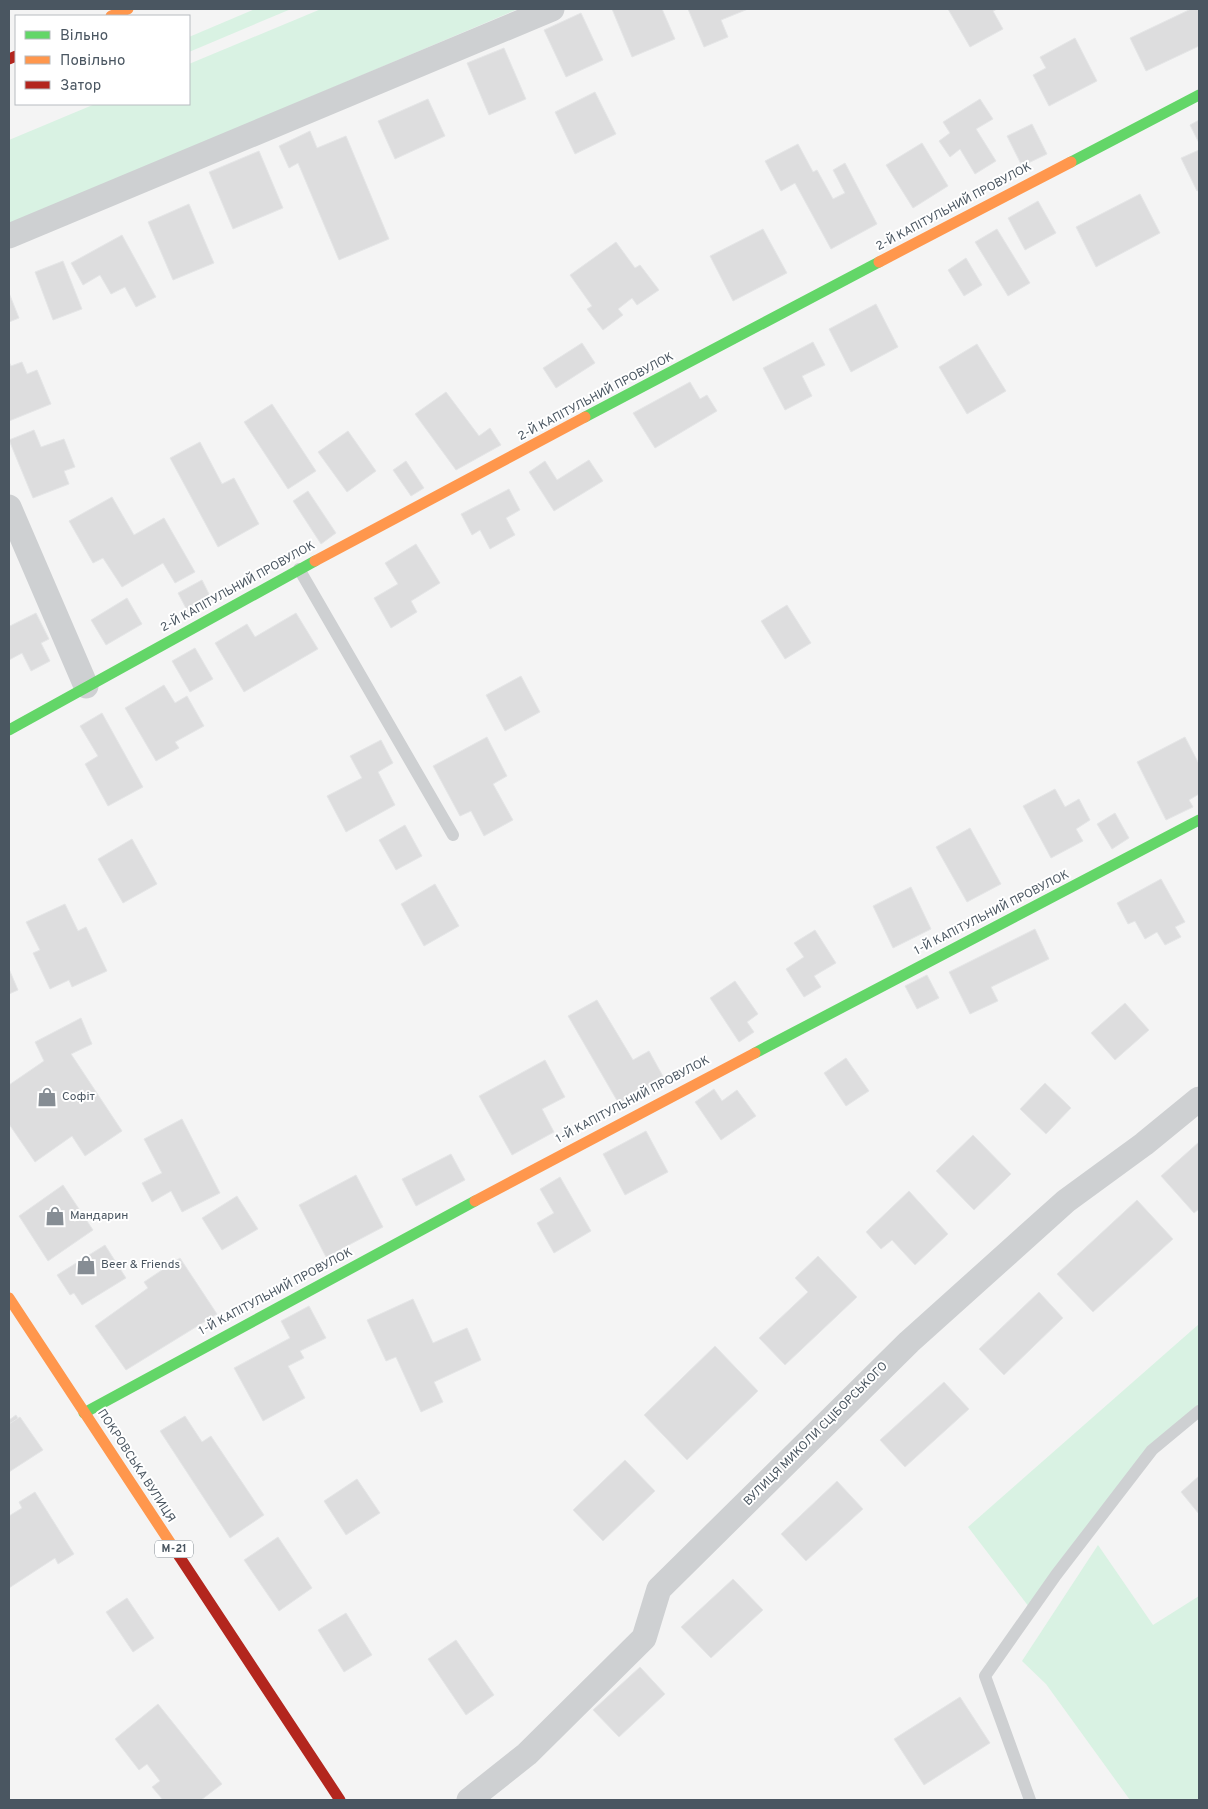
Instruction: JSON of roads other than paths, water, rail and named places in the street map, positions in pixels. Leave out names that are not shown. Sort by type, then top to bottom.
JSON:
[{"type":"main road","points":[[113,15],[128,9]]},
{"type":"main road","name":"2-Й КАПІТУЛЬНИЙ ПРОВУЛОК","points":[[9,730],[299,569],[946,226],[1199,95]]},
{"type":"main road","name":"1-Й КАПІТУЛЬНИЙ ПРОВУЛОК","points":[[84,1413],[552,1159],[1199,820]]},
{"type":"main road","name":"ПОКРОВСЬКА ВУЛИЦЯ","points":[[9,1298],[340,1800]]},
{"type":"street","points":[[9,236],[552,9]]},
{"type":"street","points":[[9,507],[86,686]]},
{"type":"street","name":"ВУЛИЦЯ МИКОЛИ СЦІБОРСЬКОГО","points":[[469,1800],[527,1754],[644,1638],[659,1589],[909,1342],[1066,1200],[1144,1144],[1199,1099]]},
{"type":"lane","points":[[299,569],[453,834]]},
{"type":"lane","points":[[1030,1800],[985,1676],[1056,1575],[1152,1450],[1199,1411]]},
{"type":"place","name":"Софіт","points":[[47,1097]]},
{"type":"place","name":"Мандарин","points":[[55,1216]]},
{"type":"place","name":"Beer & Friends","points":[[86,1265]]}]
